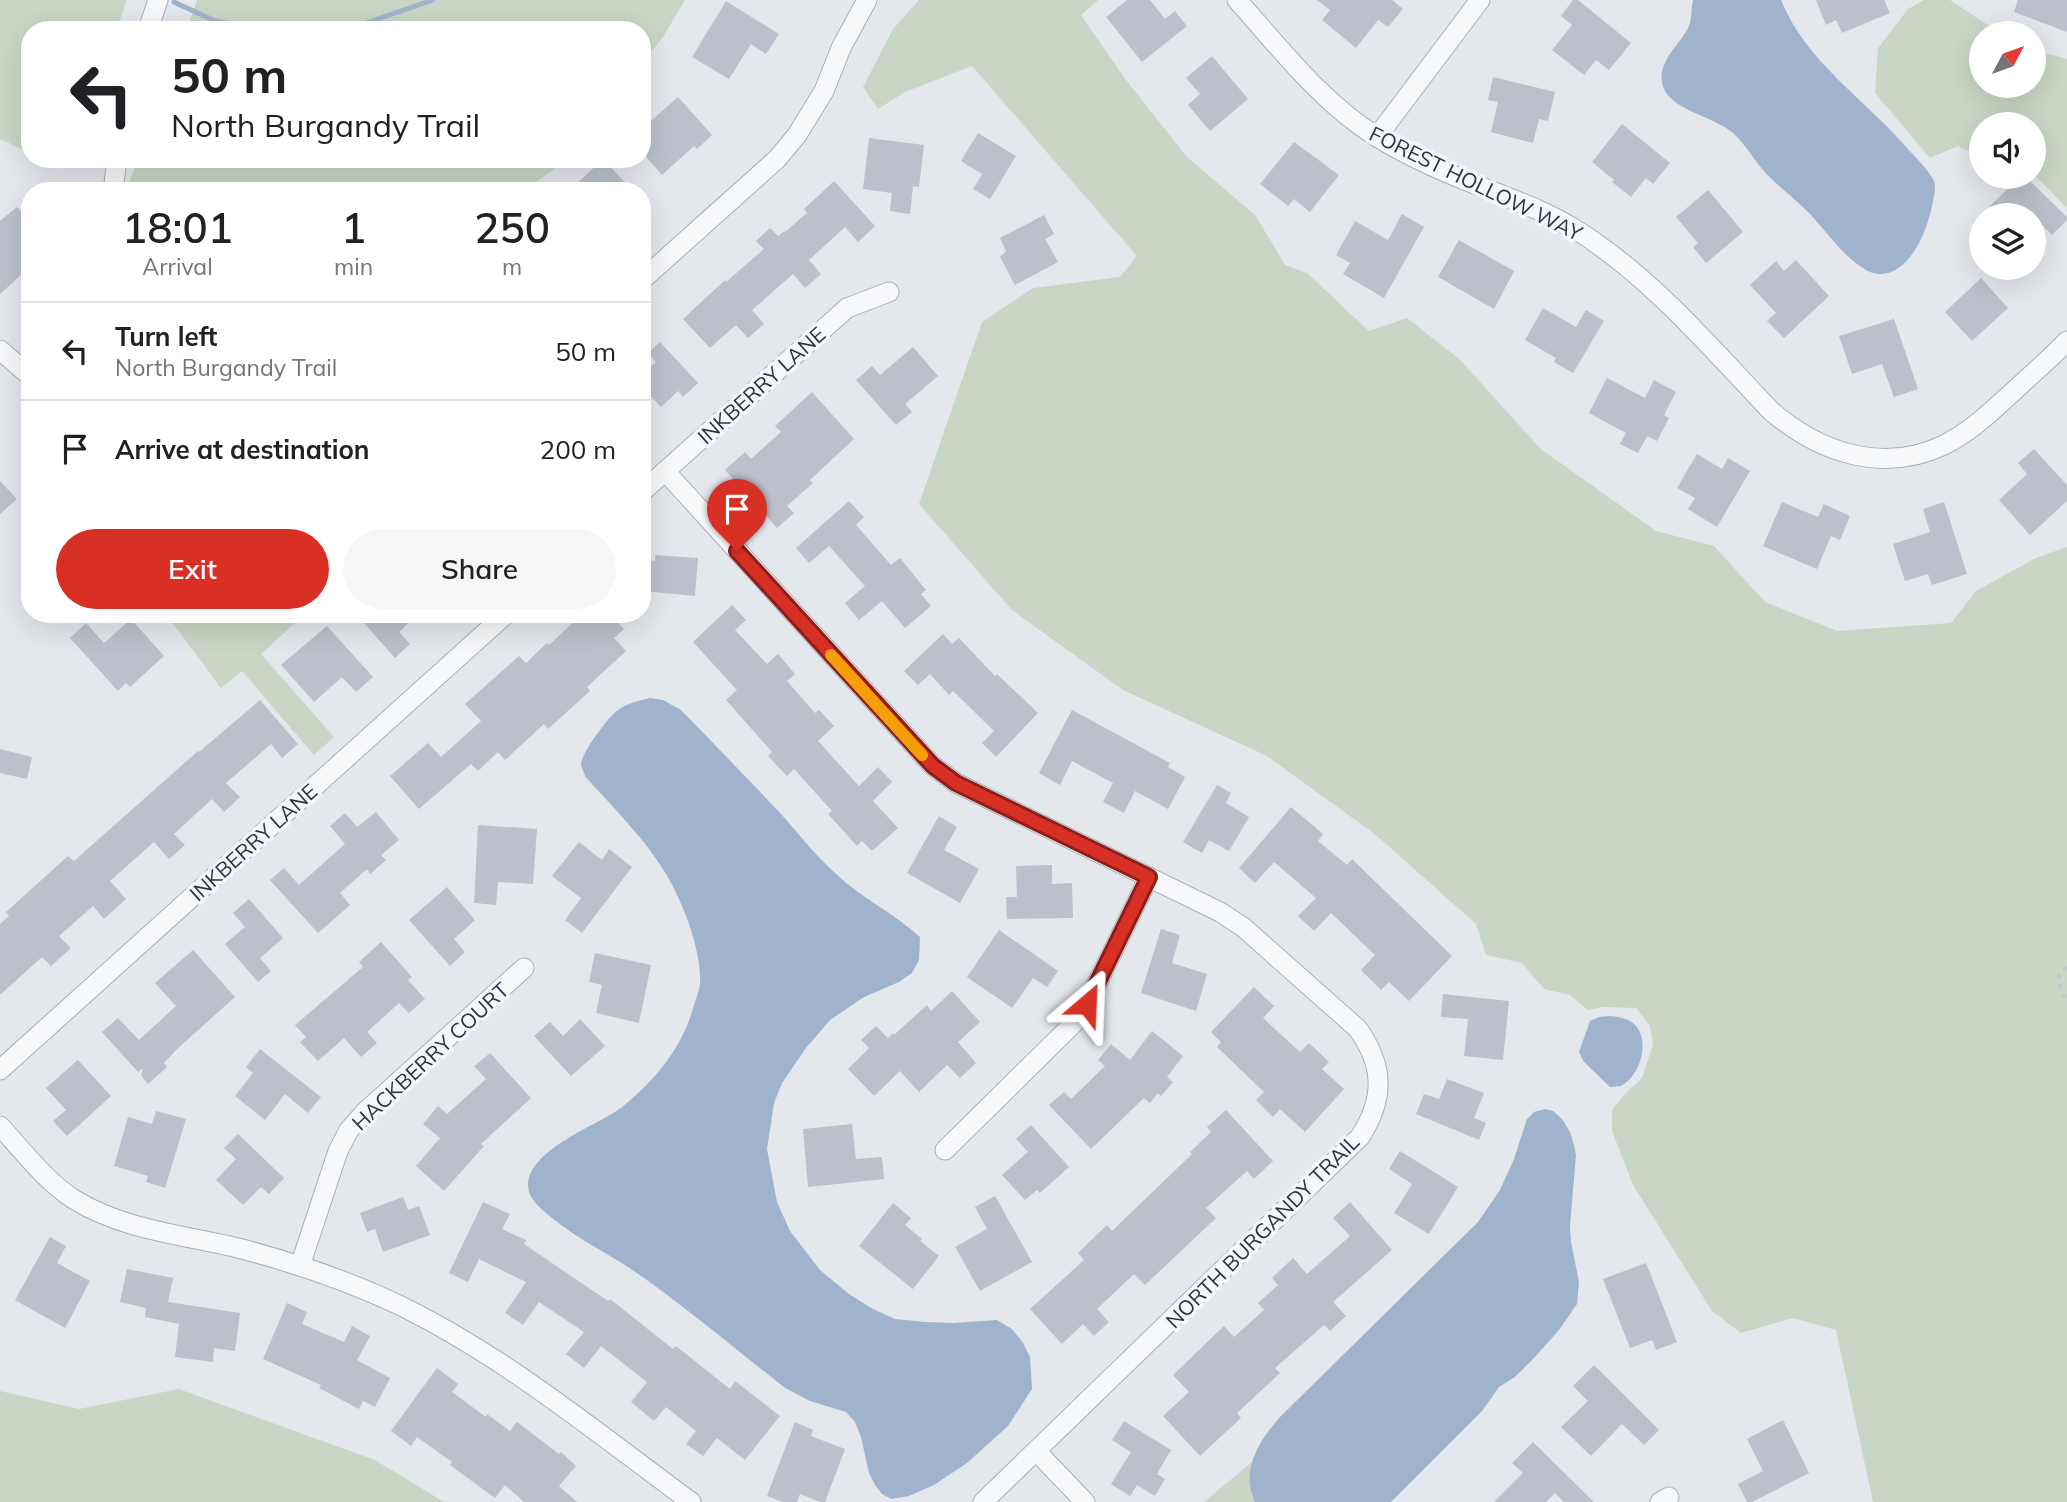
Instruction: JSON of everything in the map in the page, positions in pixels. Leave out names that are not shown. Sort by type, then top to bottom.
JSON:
[{"type":"street","points":[[151,21],[159,0]]},
{"type":"street","points":[[651,272],[777,159],[797,135],[824,92],[841,48],[867,0]]},
{"type":"street","name":"FOREST HOLLOW WAY","points":[[1237,0],[1331,101],[1377,137],[1468,182],[1534,207],[1614,256],[1662,297],[1771,411],[1789,427],[1831,449],[1854,456],[1877,458],[1910,455],[1943,445],[1963,434],[1991,412],[2067,341]]},
{"type":"street","points":[[1377,137],[1480,0]]},
{"type":"street","name":"INKBERRY LANE","points":[[651,484],[847,308],[889,292]]},
{"type":"street","points":[[0,350],[21,368]]},
{"type":"street","name":"NORTH BURGANDY TRAIL","points":[[665,471],[933,766],[956,783],[1220,912],[1243,927],[1350,1021],[1369,1045],[1377,1066],[1379,1087],[1376,1103],[1370,1121],[1360,1137],[983,1502]]},
{"type":"street","name":"INKBERRY LANE","points":[[0,1070],[496,623]]},
{"type":"street","points":[[945,1150],[1073,1024],[1087,1004],[1149,877]]},
{"type":"street","name":"HACKBERRY COURT","points":[[300,1266],[338,1151],[349,1130],[365,1112],[524,968]]},
{"type":"street","points":[[0,1126],[50,1180],[72,1199],[96,1212],[123,1223],[242,1249],[300,1266],[395,1304],[453,1333],[508,1367],[691,1502]]},
{"type":"street","points":[[1037,1452],[1085,1502]]},
{"type":"path","points":[[2067,967],[2059,976],[2061,991],[2067,1001]]},
{"type":"green space","points":[[0,0],[127,0],[119,21],[21,21],[21,149],[0,139]]},
{"type":"green space","points":[[197,0],[685,0],[651,52],[651,21],[190,21]]},
{"type":"green space","points":[[919,0],[1098,0],[1081,15],[1126,80],[1187,157],[1255,215],[1285,265],[1307,273],[1369,331],[1407,318],[1459,359],[1541,449],[1656,531],[1714,546],[1765,602],[1837,631],[1951,623],[1976,591],[2036,558],[2067,547],[2067,1502],[1873,1502],[1836,1330],[1793,1318],[1741,1333],[1712,1311],[1633,1185],[1612,1131],[1612,1110],[1642,1078],[1653,1044],[1650,1026],[1636,1008],[1603,1007],[1588,1010],[1570,995],[1544,989],[1522,963],[1486,955],[1476,924],[1376,835],[1267,756],[1123,690],[1012,610],[919,504],[982,322],[1033,288],[1120,277],[1137,256],[972,66],[905,92],[878,109],[863,87],[893,29]]},
{"type":"green space","points":[[1924,0],[1950,0],[1982,21],[1969,21],[1969,98],[2046,98],[2046,53],[2067,59],[2067,208],[2046,187],[2046,112],[1969,112],[1969,151],[1958,146],[1930,158],[1875,93],[1878,48],[1908,9]]},
{"type":"green space","points":[[134,168],[555,168],[536,182],[129,182]]},
{"type":"green space","points":[[173,623],[295,623],[261,654],[334,737],[314,755],[242,671],[221,688]]},
{"type":"green space","points":[[179,1389],[375,1460],[444,1502],[0,1502],[0,1391],[79,1409]]},
{"type":"green space","points":[[1252,1462],[1250,1482],[1255,1502],[1204,1502]]},
{"type":"water","points":[[1693,0],[1781,0],[1805,42],[1821,61],[1929,172],[1935,186],[1929,218],[1915,250],[1900,267],[1879,274],[1857,264],[1806,210],[1768,175],[1733,133],[1682,106],[1666,92],[1662,83],[1663,67],[1689,26]]},
{"type":"water","points":[[650,698],[663,700],[681,710],[828,866],[845,882],[920,937],[919,960],[912,973],[899,982],[864,997],[830,1020],[806,1048],[782,1083],[774,1103],[767,1149],[777,1202],[790,1231],[820,1270],[849,1294],[895,1319],[953,1323],[997,1320],[1012,1329],[1030,1357],[1032,1389],[1008,1426],[967,1463],[934,1485],[909,1496],[891,1499],[882,1494],[875,1485],[869,1473],[861,1437],[855,1422],[846,1412],[810,1401],[785,1388],[653,1285],[553,1219],[529,1192],[529,1178],[536,1165],[548,1153],[622,1107],[646,1086],[683,1035],[700,987],[695,942],[672,886],[648,848],[585,776],[581,765],[590,744],[614,714],[629,704]]},
{"type":"water","points":[[1610,1016],[1620,1017],[1636,1026],[1642,1041],[1642,1050],[1638,1067],[1628,1081],[1621,1086],[1610,1087],[1584,1062],[1579,1052],[1590,1021]]},
{"type":"water","points":[[1545,1109],[1553,1111],[1562,1119],[1570,1132],[1576,1155],[1570,1226],[1579,1282],[1577,1304],[1559,1330],[1515,1377],[1499,1387],[1482,1411],[1391,1502],[1255,1502],[1251,1490],[1251,1467],[1265,1436],[1280,1417],[1478,1222],[1500,1190],[1527,1119],[1534,1112]]},
{"type":"building","points":[[1127,0],[1150,0],[1165,19],[1175,11],[1187,26],[1142,62],[1106,17]]},
{"type":"building","points":[[1317,0],[1392,0],[1403,9],[1388,27],[1378,20],[1356,48],[1322,20],[1330,10]]},
{"type":"building","points":[[1573,0],[1578,0],[1631,43],[1609,70],[1596,60],[1584,75],[1552,50],[1572,25],[1561,16]]},
{"type":"building","points":[[1816,0],[1884,0],[1890,13],[1842,33],[1836,20],[1826,25]]},
{"type":"building","points":[[2018,0],[2067,0],[2067,32],[2046,24],[2046,21],[2038,21],[2014,12]]},
{"type":"building","points":[[726,1],[779,34],[766,54],[751,44],[729,79],[692,57]]},
{"type":"building","points":[[1212,56],[1248,99],[1210,131],[1188,105],[1200,94],[1186,78]]},
{"type":"building","points":[[1493,77],[1555,92],[1548,121],[1539,119],[1533,143],[1491,132],[1498,102],[1488,100]]},
{"type":"building","points":[[678,97],[712,135],[697,149],[694,146],[662,175],[651,162],[651,121]]},
{"type":"building","points":[[1622,124],[1670,163],[1653,184],[1646,178],[1631,197],[1592,162]]},
{"type":"building","points":[[978,133],[1016,156],[990,199],[973,189],[982,174],[961,161]]},
{"type":"building","points":[[869,138],[924,145],[919,187],[913,186],[910,214],[890,211],[892,193],[863,189]]},
{"type":"building","points":[[1294,142],[1339,175],[1310,212],[1294,199],[1288,206],[1260,184]]},
{"type":"building","points":[[593,168],[611,168],[625,182],[579,182]]},
{"type":"building","points":[[834,181],[875,226],[858,242],[845,227],[809,260],[821,274],[805,288],[793,274],[752,310],[764,324],[748,338],[736,325],[710,348],[683,319],[764,249],[756,241],[770,228],[778,236],[785,232],[807,213],[804,209]]},
{"type":"building","points":[[2008,189],[2038,189],[2067,220],[2052,235],[2046,229],[2046,203],[1993,203]]},
{"type":"building","points":[[1708,190],[1743,232],[1706,263],[1693,247],[1698,243],[1676,217]]},
{"type":"building","points":[[17,207],[21,212],[21,275],[0,294],[0,221]]},
{"type":"building","points":[[1402,214],[1424,227],[1384,298],[1343,274],[1350,263],[1336,255],[1355,221],[1388,240]]},
{"type":"building","points":[[1044,215],[1054,234],[1045,239],[1058,262],[1015,285],[1000,257],[1006,251],[1000,238]]},
{"type":"building","points":[[1459,240],[1514,271],[1494,309],[1438,277]]},
{"type":"building","points":[[1796,260],[1829,296],[1784,338],[1767,321],[1776,313],[1750,285],[1776,261],[1784,271]]},
{"type":"building","points":[[1979,280],[1983,280],[2008,308],[1972,341],[1945,312]]},
{"type":"building","points":[[1543,308],[1576,327],[1586,310],[1604,321],[1573,373],[1554,362],[1556,358],[1525,340]]},
{"type":"building","points":[[1894,319],[1918,389],[1894,397],[1882,364],[1852,374],[1839,336]]},
{"type":"building","points":[[660,342],[698,383],[683,397],[678,391],[661,407],[651,396],[651,366],[656,362],[651,356],[651,350]]},
{"type":"building","points":[[913,347],[938,376],[905,404],[912,412],[896,425],[856,380],[872,366],[880,375]]},
{"type":"building","points":[[1607,378],[1645,398],[1654,380],[1676,392],[1664,415],[1669,418],[1657,441],[1647,436],[1638,453],[1620,444],[1626,433],[1589,413]]},
{"type":"building","points":[[812,392],[854,439],[810,480],[813,483],[787,506],[794,513],[777,528],[725,470],[745,452],[751,459],[781,432],[775,426]]},
{"type":"building","points":[[2034,449],[2067,485],[2067,501],[2030,535],[1999,500],[2027,474],[2018,463]]},
{"type":"building","points":[[1697,454],[1722,469],[1728,458],[1750,471],[1717,527],[1688,509],[1695,498],[1677,488]]},
{"type":"building","points":[[0,481],[17,499],[0,514]]},
{"type":"building","points":[[849,501],[864,517],[856,525],[891,565],[900,558],[926,590],[921,594],[931,606],[905,628],[882,601],[859,620],[845,603],[865,586],[829,546],[809,563],[796,548]]},
{"type":"building","points":[[1782,502],[1818,517],[1824,504],[1850,516],[1840,540],[1831,536],[1817,569],[1763,546]]},
{"type":"building","points":[[1944,502],[1967,574],[1932,585],[1928,574],[1905,581],[1893,544],[1930,532],[1923,509]]},
{"type":"building","points":[[655,555],[698,558],[695,596],[651,592],[651,561],[655,561]]},
{"type":"building","points":[[732,605],[746,620],[735,630],[767,664],[778,654],[795,674],[787,681],[815,713],[819,710],[834,726],[818,741],[859,786],[878,767],[892,782],[873,801],[898,828],[872,851],[862,841],[857,846],[828,814],[832,811],[794,769],[787,776],[768,756],[772,752],[726,700],[737,690],[693,642]]},
{"type":"building","points":[[86,623],[104,643],[126,623],[135,623],[164,656],[130,687],[126,683],[118,691],[70,638]]},
{"type":"building","points":[[364,623],[408,623],[399,632],[410,644],[395,658]]},
{"type":"building","points":[[572,623],[618,623],[624,629],[614,638],[626,651],[587,687],[590,691],[548,729],[544,724],[505,760],[498,752],[478,771],[471,764],[419,809],[390,776],[428,743],[441,757],[481,721],[465,704],[519,656],[526,663],[547,643],[549,645]]},
{"type":"building","points":[[327,626],[373,677],[356,692],[342,677],[314,702],[281,665]]},
{"type":"building","points":[[943,634],[952,644],[959,638],[995,676],[997,674],[1038,713],[996,757],[982,743],[994,731],[953,691],[949,695],[930,674],[918,685],[904,671]]},
{"type":"building","points":[[260,700],[298,744],[282,758],[271,744],[226,783],[240,797],[224,812],[212,799],[174,834],[185,845],[169,859],[154,842],[110,881],[126,899],[104,919],[93,906],[59,936],[71,948],[51,966],[42,957],[0,995],[0,924],[9,916],[6,912],[68,856],[74,861]]},
{"type":"building","points":[[1072,710],[1170,763],[1168,767],[1185,777],[1168,809],[1135,791],[1124,813],[1103,802],[1113,783],[1072,761],[1060,785],[1039,773]]},
{"type":"building","points":[[0,749],[32,757],[27,779],[0,773]]},
{"type":"building","points":[[1217,785],[1231,793],[1226,803],[1249,817],[1229,851],[1209,840],[1202,853],[1183,842]]},
{"type":"building","points":[[1291,807],[1323,834],[1318,841],[1347,865],[1352,859],[1452,956],[1409,1001],[1389,982],[1381,990],[1361,970],[1375,955],[1331,913],[1314,931],[1298,916],[1316,898],[1274,862],[1255,883],[1239,868]]},
{"type":"building","points":[[376,812],[399,840],[381,855],[386,860],[370,874],[367,869],[340,893],[350,905],[318,933],[270,880],[284,868],[299,885],[345,844],[330,826],[345,813],[357,827]]},
{"type":"building","points":[[939,816],[957,827],[944,850],[979,869],[960,903],[907,873]]},
{"type":"building","points":[[478,825],[537,829],[533,884],[498,882],[496,905],[474,903]]},
{"type":"building","points":[[579,842],[602,860],[609,849],[632,867],[582,933],[565,920],[581,898],[552,876]]},
{"type":"building","points":[[1052,865],[1052,884],[1072,883],[1073,918],[1007,919],[1006,897],[1017,897],[1016,866]]},
{"type":"building","points":[[447,887],[475,920],[454,939],[465,952],[450,966],[409,920]]},
{"type":"building","points":[[249,899],[283,938],[260,958],[271,971],[258,982],[225,944],[245,927],[233,913]]},
{"type":"building","points":[[1161,929],[1180,935],[1172,963],[1207,974],[1196,1011],[1141,993]]},
{"type":"building","points":[[999,930],[1058,971],[1047,987],[1033,978],[1012,1008],[967,977]]},
{"type":"building","points":[[381,942],[412,977],[408,980],[425,999],[409,1013],[399,1003],[367,1032],[377,1043],[361,1057],[344,1038],[318,1061],[300,1042],[306,1037],[295,1025],[363,967],[359,962]]},
{"type":"building","points":[[193,950],[235,997],[177,1049],[164,1063],[167,1067],[148,1084],[141,1075],[143,1068],[138,1072],[102,1032],[118,1018],[139,1040],[176,1006],[155,983]]},
{"type":"building","points":[[595,953],[651,965],[639,1023],[596,1013],[602,985],[589,982]]},
{"type":"building","points":[[1254,987],[1274,1006],[1263,1018],[1300,1052],[1309,1043],[1329,1062],[1322,1069],[1344,1089],[1305,1132],[1280,1109],[1273,1117],[1256,1100],[1264,1092],[1217,1047],[1221,1042],[1211,1032]]},
{"type":"building","points":[[952,991],[980,1022],[958,1042],[976,1063],[960,1078],[947,1065],[919,1092],[900,1071],[874,1096],[848,1069],[869,1048],[861,1040],[876,1026],[888,1038],[893,1033],[894,1035],[927,1005],[931,1011]]},
{"type":"building","points":[[1443,994],[1509,1001],[1503,1060],[1464,1056],[1468,1019],[1441,1017]]},
{"type":"building","points":[[580,1019],[605,1046],[571,1076],[534,1036],[550,1022],[563,1036]]},
{"type":"building","points":[[1152,1031],[1183,1056],[1167,1077],[1173,1082],[1161,1096],[1158,1093],[1150,1103],[1144,1098],[1091,1149],[1049,1105],[1064,1092],[1071,1099],[1105,1066],[1098,1060],[1111,1044],[1130,1060]]},
{"type":"building","points":[[260,1049],[321,1097],[308,1113],[285,1094],[265,1120],[235,1096],[253,1073],[246,1067]]},
{"type":"building","points":[[490,1053],[531,1098],[481,1144],[484,1146],[444,1191],[416,1166],[440,1138],[423,1124],[438,1106],[447,1114],[486,1079],[474,1066]]},
{"type":"building","points":[[78,1060],[111,1096],[67,1136],[53,1121],[66,1110],[46,1088]]},
{"type":"building","points":[[1447,1079],[1484,1093],[1474,1118],[1486,1123],[1479,1140],[1416,1114],[1424,1094],[1439,1099]]},
{"type":"building","points":[[1226,1110],[1273,1161],[1254,1179],[1247,1171],[1206,1208],[1216,1218],[1145,1285],[1134,1274],[1097,1309],[1109,1322],[1094,1336],[1083,1324],[1062,1344],[1030,1309],[1084,1260],[1078,1253],[1107,1225],[1112,1231],[1192,1154],[1190,1152],[1211,1132],[1207,1127]]},
{"type":"building","points":[[156,1111],[186,1119],[165,1188],[146,1182],[148,1176],[114,1166],[128,1117],[152,1124]]},
{"type":"building","points":[[852,1124],[856,1159],[882,1157],[884,1179],[808,1187],[803,1129]]},
{"type":"building","points":[[1031,1125],[1069,1167],[1040,1193],[1037,1190],[1025,1200],[1002,1175],[1028,1152],[1016,1139]]},
{"type":"building","points":[[238,1134],[284,1178],[269,1194],[261,1187],[243,1205],[216,1180],[236,1159],[224,1148]]},
{"type":"building","points":[[1400,1151],[1458,1187],[1429,1234],[1394,1213],[1412,1184],[1389,1169]]},
{"type":"building","points":[[995,1196],[1032,1262],[980,1291],[955,1247],[987,1229],[975,1207]]},
{"type":"building","points":[[403,1197],[408,1210],[419,1206],[430,1235],[383,1252],[375,1229],[367,1232],[360,1213]]},
{"type":"building","points":[[483,1202],[510,1214],[502,1229],[526,1240],[524,1244],[608,1301],[610,1299],[673,1349],[676,1346],[730,1389],[735,1381],[780,1416],[745,1460],[717,1438],[703,1456],[686,1444],[696,1431],[666,1407],[654,1421],[631,1402],[647,1382],[601,1346],[584,1368],[566,1354],[584,1332],[539,1302],[523,1325],[505,1313],[526,1282],[479,1259],[468,1282],[449,1273]]},
{"type":"building","points":[[1350,1202],[1392,1250],[1333,1302],[1346,1316],[1330,1331],[1324,1325],[1275,1368],[1280,1373],[1237,1413],[1241,1418],[1200,1456],[1163,1416],[1189,1392],[1173,1375],[1224,1326],[1234,1337],[1264,1310],[1258,1303],[1278,1285],[1272,1278],[1293,1258],[1307,1274],[1350,1236],[1333,1218]]},
{"type":"building","points":[[893,1203],[911,1218],[905,1225],[939,1256],[913,1289],[859,1246]]},
{"type":"building","points":[[50,1237],[66,1246],[57,1263],[90,1281],[65,1328],[15,1300]]},
{"type":"building","points":[[1646,1263],[1677,1342],[1656,1350],[1652,1340],[1630,1348],[1603,1279]]},
{"type":"building","points":[[127,1269],[173,1278],[168,1302],[240,1313],[235,1351],[214,1348],[213,1362],[175,1357],[179,1324],[145,1317],[146,1308],[120,1302]]},
{"type":"building","points":[[287,1303],[307,1312],[302,1324],[344,1342],[352,1326],[370,1336],[357,1360],[390,1378],[375,1407],[363,1401],[359,1409],[319,1388],[321,1385],[263,1359]]},
{"type":"building","points":[[1594,1365],[1659,1430],[1644,1445],[1622,1424],[1591,1456],[1561,1427],[1588,1401],[1573,1386]]},
{"type":"building","points":[[437,1368],[458,1384],[452,1392],[486,1417],[487,1414],[510,1431],[517,1422],[559,1454],[561,1452],[576,1466],[559,1486],[577,1502],[524,1502],[505,1485],[495,1498],[417,1437],[411,1446],[391,1431]]},
{"type":"building","points":[[1783,1420],[1809,1473],[1752,1502],[1747,1502],[1738,1484],[1763,1471],[1747,1439]]},
{"type":"building","points":[[1124,1421],[1171,1450],[1157,1474],[1165,1479],[1155,1496],[1137,1485],[1130,1496],[1111,1484],[1131,1452],[1112,1440]]},
{"type":"building","points":[[795,1422],[813,1430],[811,1436],[845,1449],[825,1502],[800,1494],[797,1502],[783,1502],[767,1496]]},
{"type":"building","points":[[1533,1442],[1594,1502],[1564,1502],[1555,1493],[1546,1502],[1494,1502],[1523,1473],[1512,1463]]},
{"type":"waterway","points":[[372,21],[433,0]]},
{"type":"waterway","points":[[174,2],[215,21]]},
{"type":"slow traffic","points":[[831,655],[922,755]]},
{"type":"route","points":[[737,551],[933,766],[956,783],[1149,877],[1087,1004]]}]
